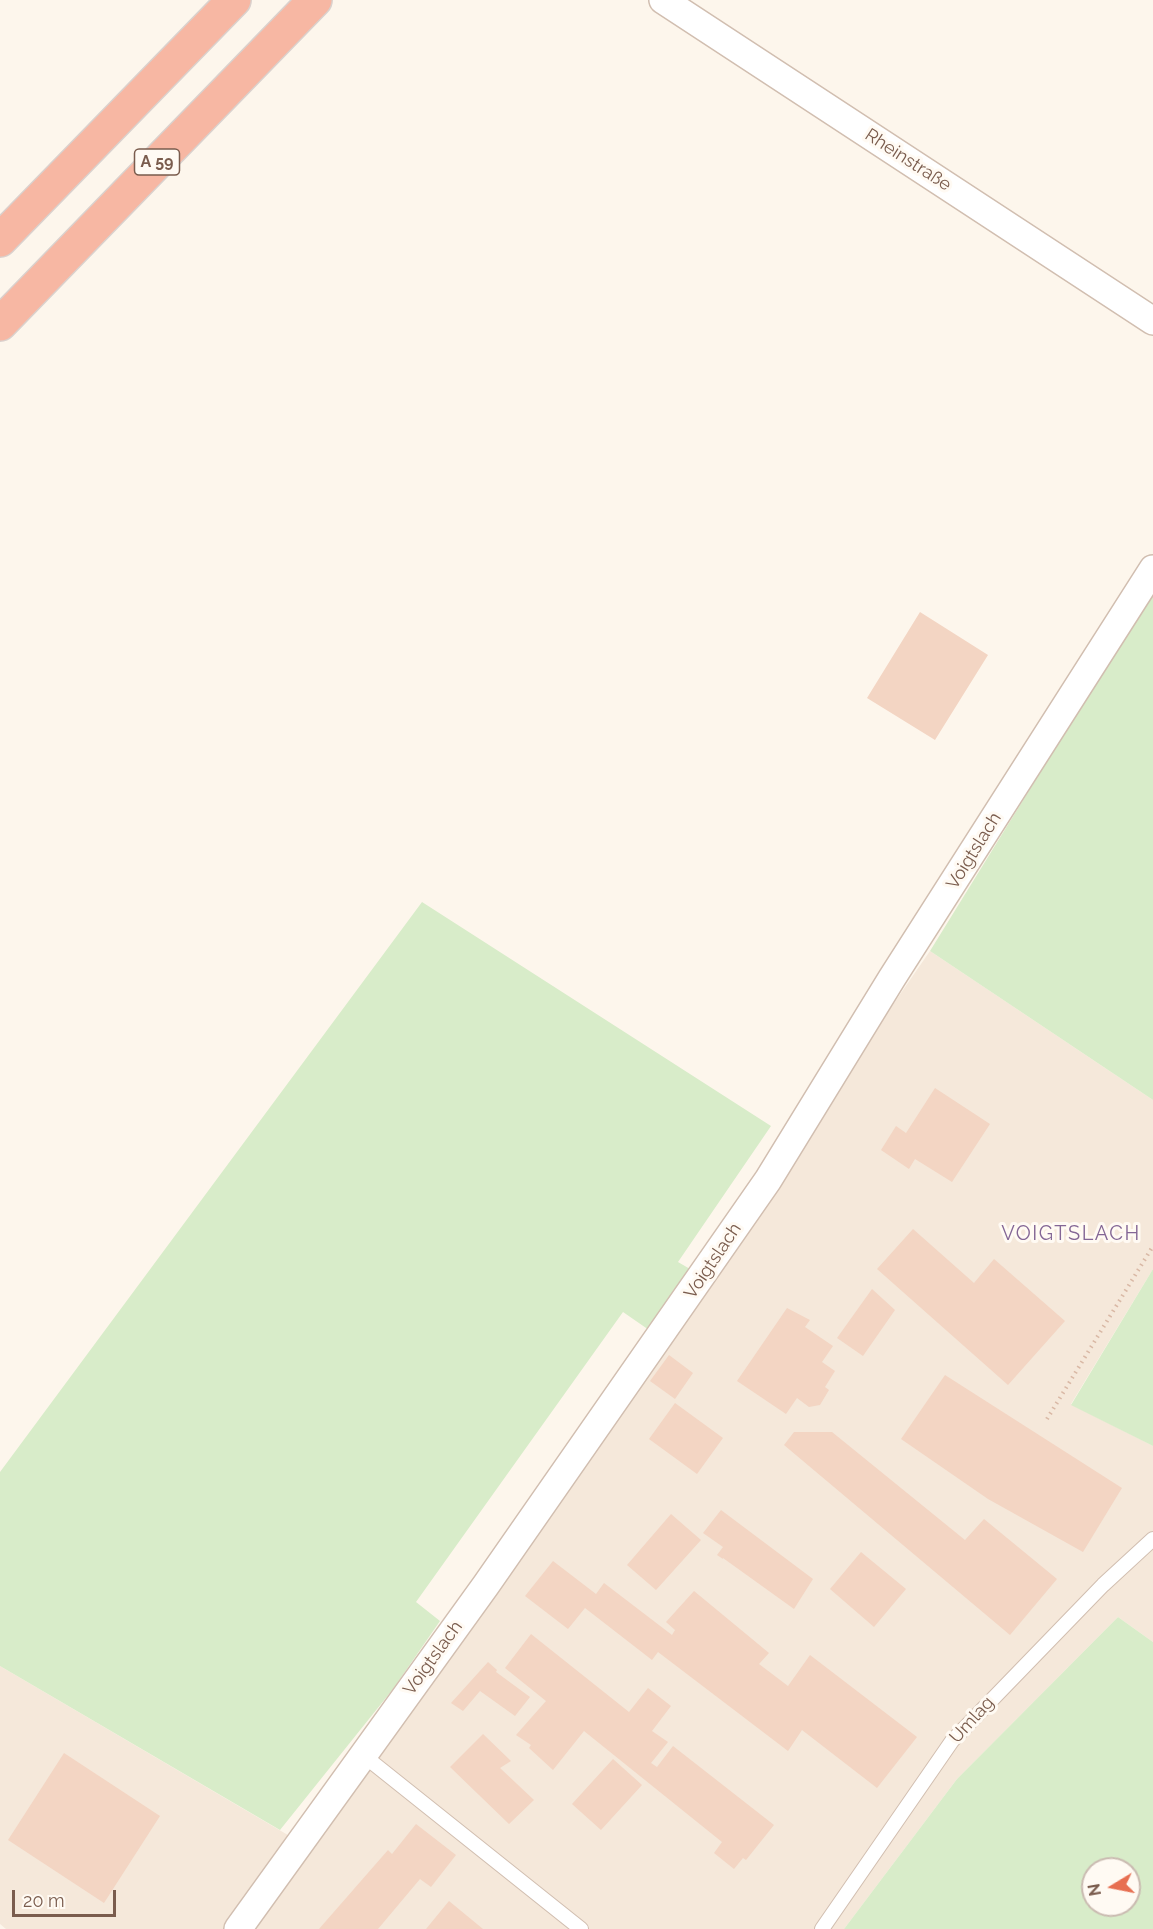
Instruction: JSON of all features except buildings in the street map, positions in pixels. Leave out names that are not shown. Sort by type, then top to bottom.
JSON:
[{"type":"highway","points":[[0,240],[234,0]]},
{"type":"highway","name":"A 59","points":[[0,324],[315,0]]},
{"type":"street","name":"Rheinstraße","points":[[663,0],[1153,321]]},
{"type":"street","name":"Voigtslach","points":[[238,1929],[480,1594],[768,1180],[892,978],[1153,569]]},
{"type":"lane","name":"Umlag","points":[[822,1929],[951,1741],[1103,1585],[1153,1539]]},
{"type":"lane","points":[[363,1755],[581,1929]]},
{"type":"path","points":[[1047,1419],[1153,1246]]},
{"type":"shaded area","points":[[930,951],[1153,1100],[1153,1269],[1071,1404],[1153,1446],[1153,1642],[1118,1617],[957,1779],[844,1929],[6,1929],[0,1924],[0,1666],[310,1848]]},
{"type":"green space","points":[[1153,596],[1153,1100],[930,951],[1117,648]]},
{"type":"green space","points":[[422,902],[771,1126],[678,1262],[690,1269],[649,1330],[623,1312],[416,1602],[440,1621],[393,1689],[280,1830],[0,1666],[0,1472]]},
{"type":"green space","points":[[1153,1269],[1153,1446],[1071,1405]]},
{"type":"green space","points":[[1118,1617],[1153,1642],[1153,1929],[844,1929],[957,1779]]},
{"type":"district","name":"VOIGTSLACH","points":[[1071,1234]]}]
